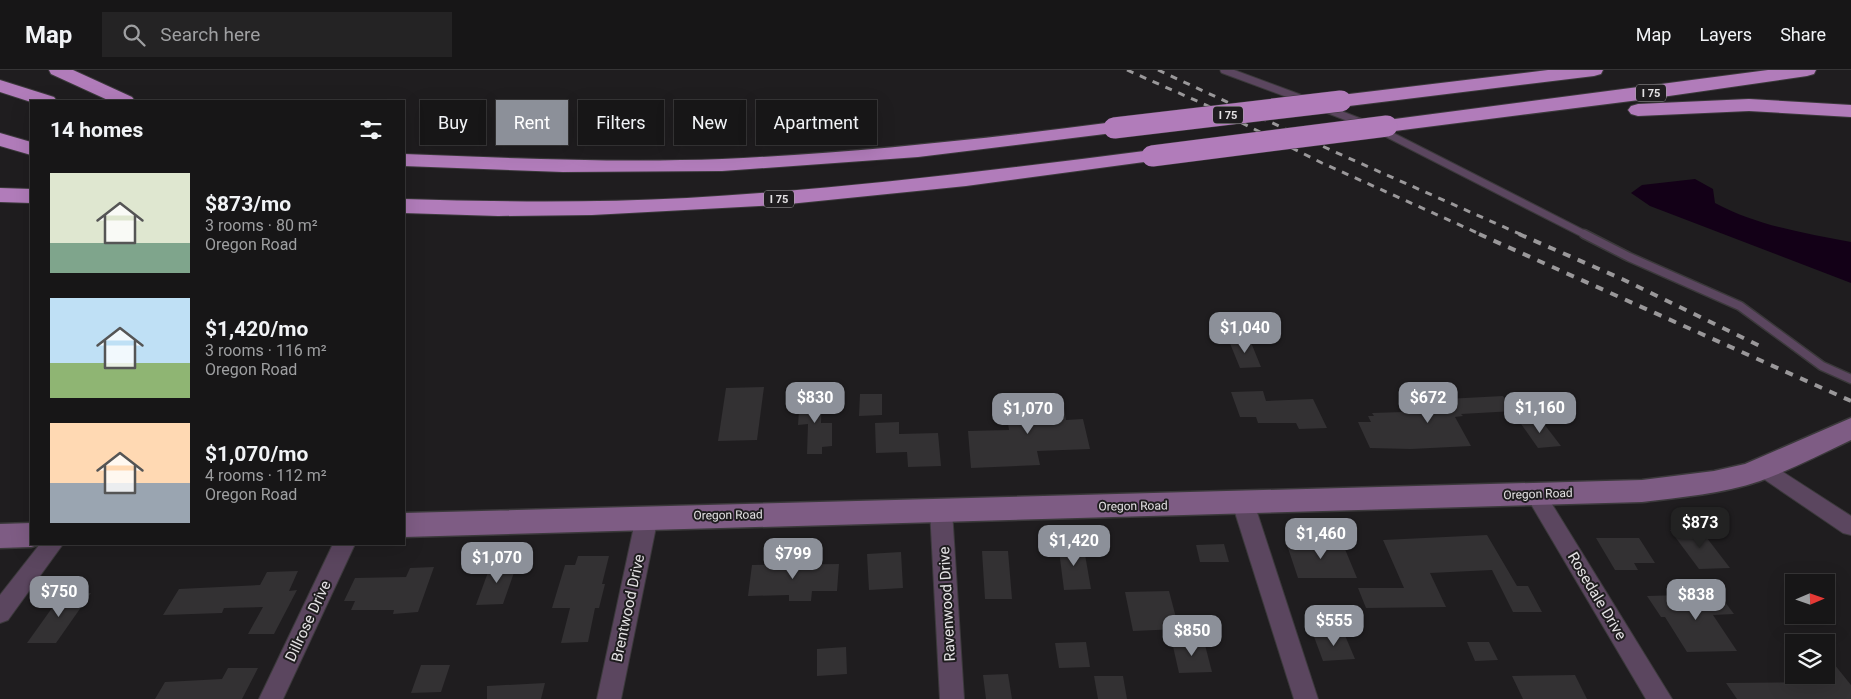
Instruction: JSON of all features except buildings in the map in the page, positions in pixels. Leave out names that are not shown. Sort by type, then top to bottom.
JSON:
[{"type":"highway","points":[[58,70],[123,100]]},
{"type":"highway","points":[[1341,101],[1371,91],[1524,70]]},
{"type":"highway","name":"I 75","points":[[405,160],[595,167],[721,165],[877,155],[1594,70]]},
{"type":"highway","name":"I 75","points":[[405,206],[477,210],[567,210],[756,201],[848,194],[1655,92],[1807,70]]},
{"type":"highway","points":[[0,86],[44,100]]},
{"type":"highway","points":[[1494,112],[1545,116],[1749,105],[1851,111]]},
{"type":"highway","points":[[0,139],[30,149]]},
{"type":"highway","points":[[0,195],[30,196]]},
{"type":"street","name":"Oregon Road","points":[[405,525],[1642,491],[1686,486],[1734,477],[1762,468],[1850,428]]},
{"type":"street","points":[[1762,468],[1851,527]]},
{"type":"street","name":"Rosedale Drive","points":[[1535,494],[1660,699]]},
{"type":"street","points":[[1243,503],[1306,699]]},
{"type":"street","name":"Ravenwood Drive","points":[[942,510],[952,699]]},
{"type":"street","name":"Brentwood Drive","points":[[609,699],[646,517]]},
{"type":"street","points":[[0,536],[30,535]]},
{"type":"street","points":[[0,614],[51,545]]},
{"type":"street","name":"Dillrose Drive","points":[[271,699],[344,545]]},
{"type":"lane","points":[[1224,70],[1399,138],[1629,257],[1740,306],[1822,366],[1851,379]]},
{"type":"shaded area","points":[[1695,179],[1713,189],[1715,203],[1748,218],[1782,228],[1851,242],[1851,283],[1650,206],[1631,193],[1642,185]]},
{"type":"railway","points":[[1127,70],[1206,105],[1322,163],[1482,235]]},
{"type":"railway","points":[[1158,70],[1335,152],[1522,235]]},
{"type":"railway","points":[[1479,234],[1851,401]]},
{"type":"railway","points":[[1519,234],[1622,279],[1760,346]]}]
